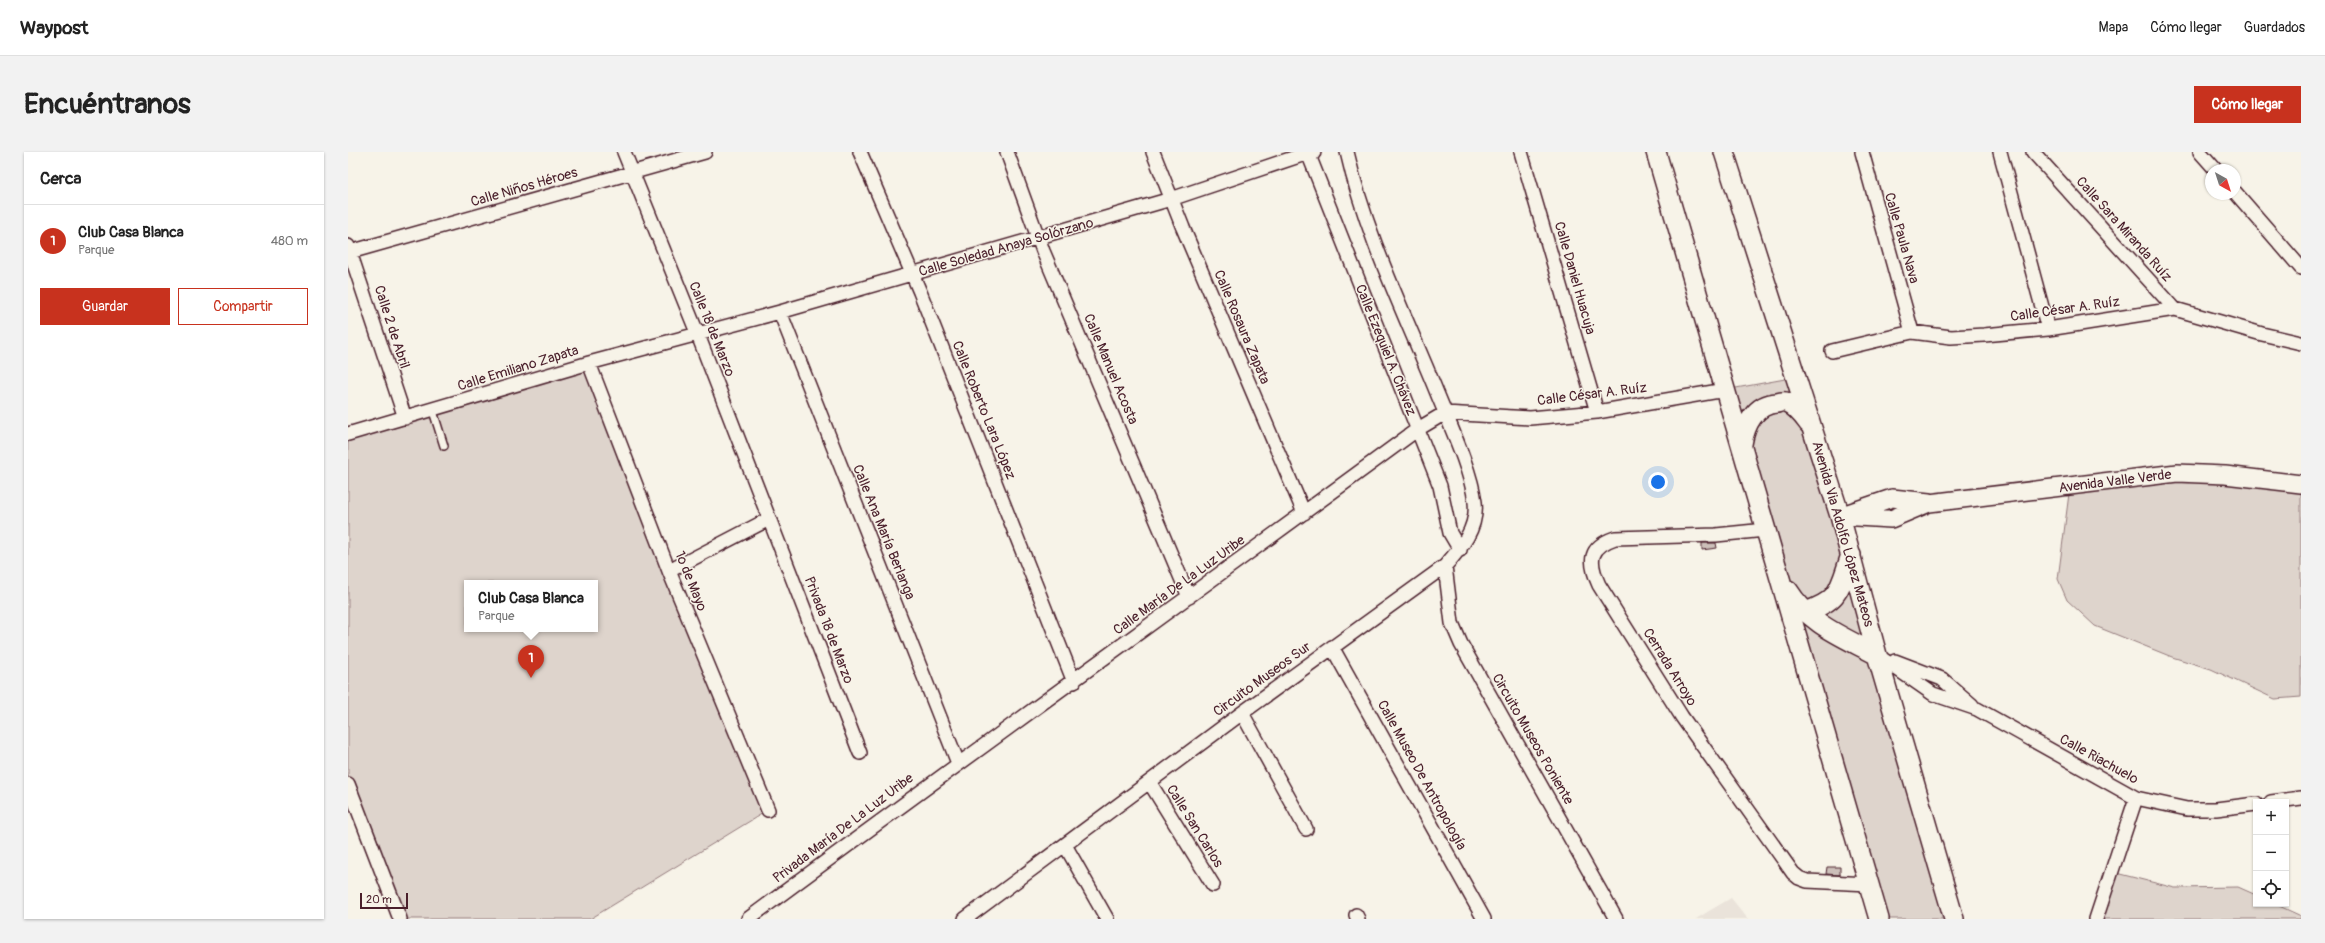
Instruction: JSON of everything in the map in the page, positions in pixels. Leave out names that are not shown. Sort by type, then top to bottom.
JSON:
[{"type":"main road","points":[[1656,152],[1879,919]]},
{"type":"main road","name":"Avenida Via Adolfo López Mateos","points":[[1724,152],[1840,516],[1878,655],[1954,919]]},
{"type":"main road","points":[[1742,444],[1744,430],[1751,417],[1770,403],[1786,402],[1798,409],[1813,430]]},
{"type":"main road","points":[[1805,612],[1830,602],[1840,588],[1851,555]]},
{"type":"main road","points":[[1780,577],[1805,612],[1814,621],[1878,655]]},
{"type":"street","name":"Calle 18 de Marzo","points":[[624,152],[698,334],[769,519]]},
{"type":"street","name":"Calle Niños Héroes","points":[[349,249],[632,174],[705,152]]},
{"type":"street","name":"Calle Roberto Lara López","points":[[860,152],[913,274],[1074,682]]},
{"type":"street","name":"Calle Manuel Acosta","points":[[1007,152],[1038,237],[1189,597]]},
{"type":"street","name":"Calle Rosaura Zapata","points":[[1154,152],[1171,199],[1304,513]]},
{"type":"street","name":"Calle Soledad Anaya Solórzano","points":[[698,334],[780,312],[1171,199],[1309,152]]},
{"type":"street","name":"Calle Ezequiel A. Chávez","points":[[1309,152],[1440,486],[1450,533],[1460,550]]},
{"type":"street","points":[[1347,152],[1364,215],[1445,413],[1418,430]]},
{"type":"street","name":"Calle Daniel Huacuja","points":[[1522,152],[1598,412]]},
{"type":"street","name":"Calle Paula Nava","points":[[1862,152],[1912,332]]},
{"type":"street","points":[[2000,152],[2048,329]]},
{"type":"street","name":"Calle Sara Miranda Ruíz","points":[[2033,152],[2175,309]]},
{"type":"street","points":[[2200,152],[2211,164]]},
{"type":"street","points":[[2241,199],[2301,268]]},
{"type":"street","name":"Calle 2 de Abril","points":[[349,249],[405,418]]},
{"type":"street","name":"Calle César A. Ruíz","points":[[1832,351],[1912,332],[1951,336],[2048,329],[2175,309],[2262,334],[2301,343]]},
{"type":"street","name":"Calle Ana María Berlanga","points":[[780,312],[958,763]]},
{"type":"street","name":"Calle Emiliano Zapata","points":[[348,434],[433,411],[589,363],[698,334]]},
{"type":"street","name":"1º de Mayo","points":[[589,363],[669,571],[768,810]]},
{"type":"street","name":"Calle César A. Ruíz","points":[[1445,413],[1530,418],[1598,412],[1725,390]]},
{"type":"street","name":"Circuito Museos Sur","points":[[972,917],[1065,845],[1242,713],[1445,566],[1460,550],[1473,528],[1475,503],[1467,474],[1445,413]]},
{"type":"street","name":"Calle María De La Luz Uribe","points":[[958,763],[1074,682],[1418,430]]},
{"type":"street","name":"Avenida Valle Verde","points":[[1840,516],[1891,519],[1929,502],[2177,474],[2225,475],[2301,484]]},
{"type":"street","points":[[669,571],[769,519]]},
{"type":"street","name":"Privada 18 de Marzo","points":[[769,519],[860,753]]},
{"type":"street","name":"Cerrada Arroyo","points":[[1765,530],[1716,535],[1615,538],[1604,542],[1595,550],[1591,559],[1593,572],[1599,585],[1682,717],[1793,872],[1799,878],[1807,881],[1869,884]]},
{"type":"street","name":"Circuito Museos Poniente","points":[[1445,566],[1452,622],[1461,644],[1616,919]]},
{"type":"street","name":"Calle Museo De Antropología","points":[[1332,647],[1484,919]]},
{"type":"street","name":"Calle Riachuelo","points":[[1878,655],[1933,694],[1976,709],[2136,798],[2096,919]]},
{"type":"street","points":[[1242,713],[1306,829]]},
{"type":"street","name":"Privada María De La Luz Uribe","points":[[748,919],[958,763]]},
{"type":"street","name":"Calle San Carlos","points":[[1150,783],[1213,885]]},
{"type":"street","points":[[348,784],[400,919]]},
{"type":"street","points":[[2136,798],[2187,809],[2216,809],[2253,804]]},
{"type":"street","points":[[2289,800],[2301,798]]},
{"type":"street","points":[[1065,845],[1107,919]]},
{"type":"lane","points":[[433,411],[444,446]]},
{"type":"shaded area","points":[[589,363],[768,810],[590,919],[398,919],[348,785],[348,433]]},
{"type":"shaded area","points":[[1796,377],[1954,919],[1879,919],[1725,390]]},
{"type":"shaded area","points":[[2177,473],[2301,484],[2301,697],[2275,699],[2211,669],[2172,657],[2095,626],[2067,600],[2058,579],[2070,486]]},
{"type":"shaded area","points":[[2112,872],[2175,888],[2238,887],[2253,894],[2253,907],[2282,907],[2301,916],[2301,919],[2096,919]]},
{"type":"shaded area","points":[[1731,898],[1748,919],[1696,919],[1709,911]]},
{"type":"building","points":[[1702,543],[1716,543],[1717,548],[1702,550]]},
{"type":"building","points":[[1827,867],[1840,867],[1840,875],[1826,874]]},
{"type":"place","name":"Club Casa Blanca","points":[[531,678]]}]
